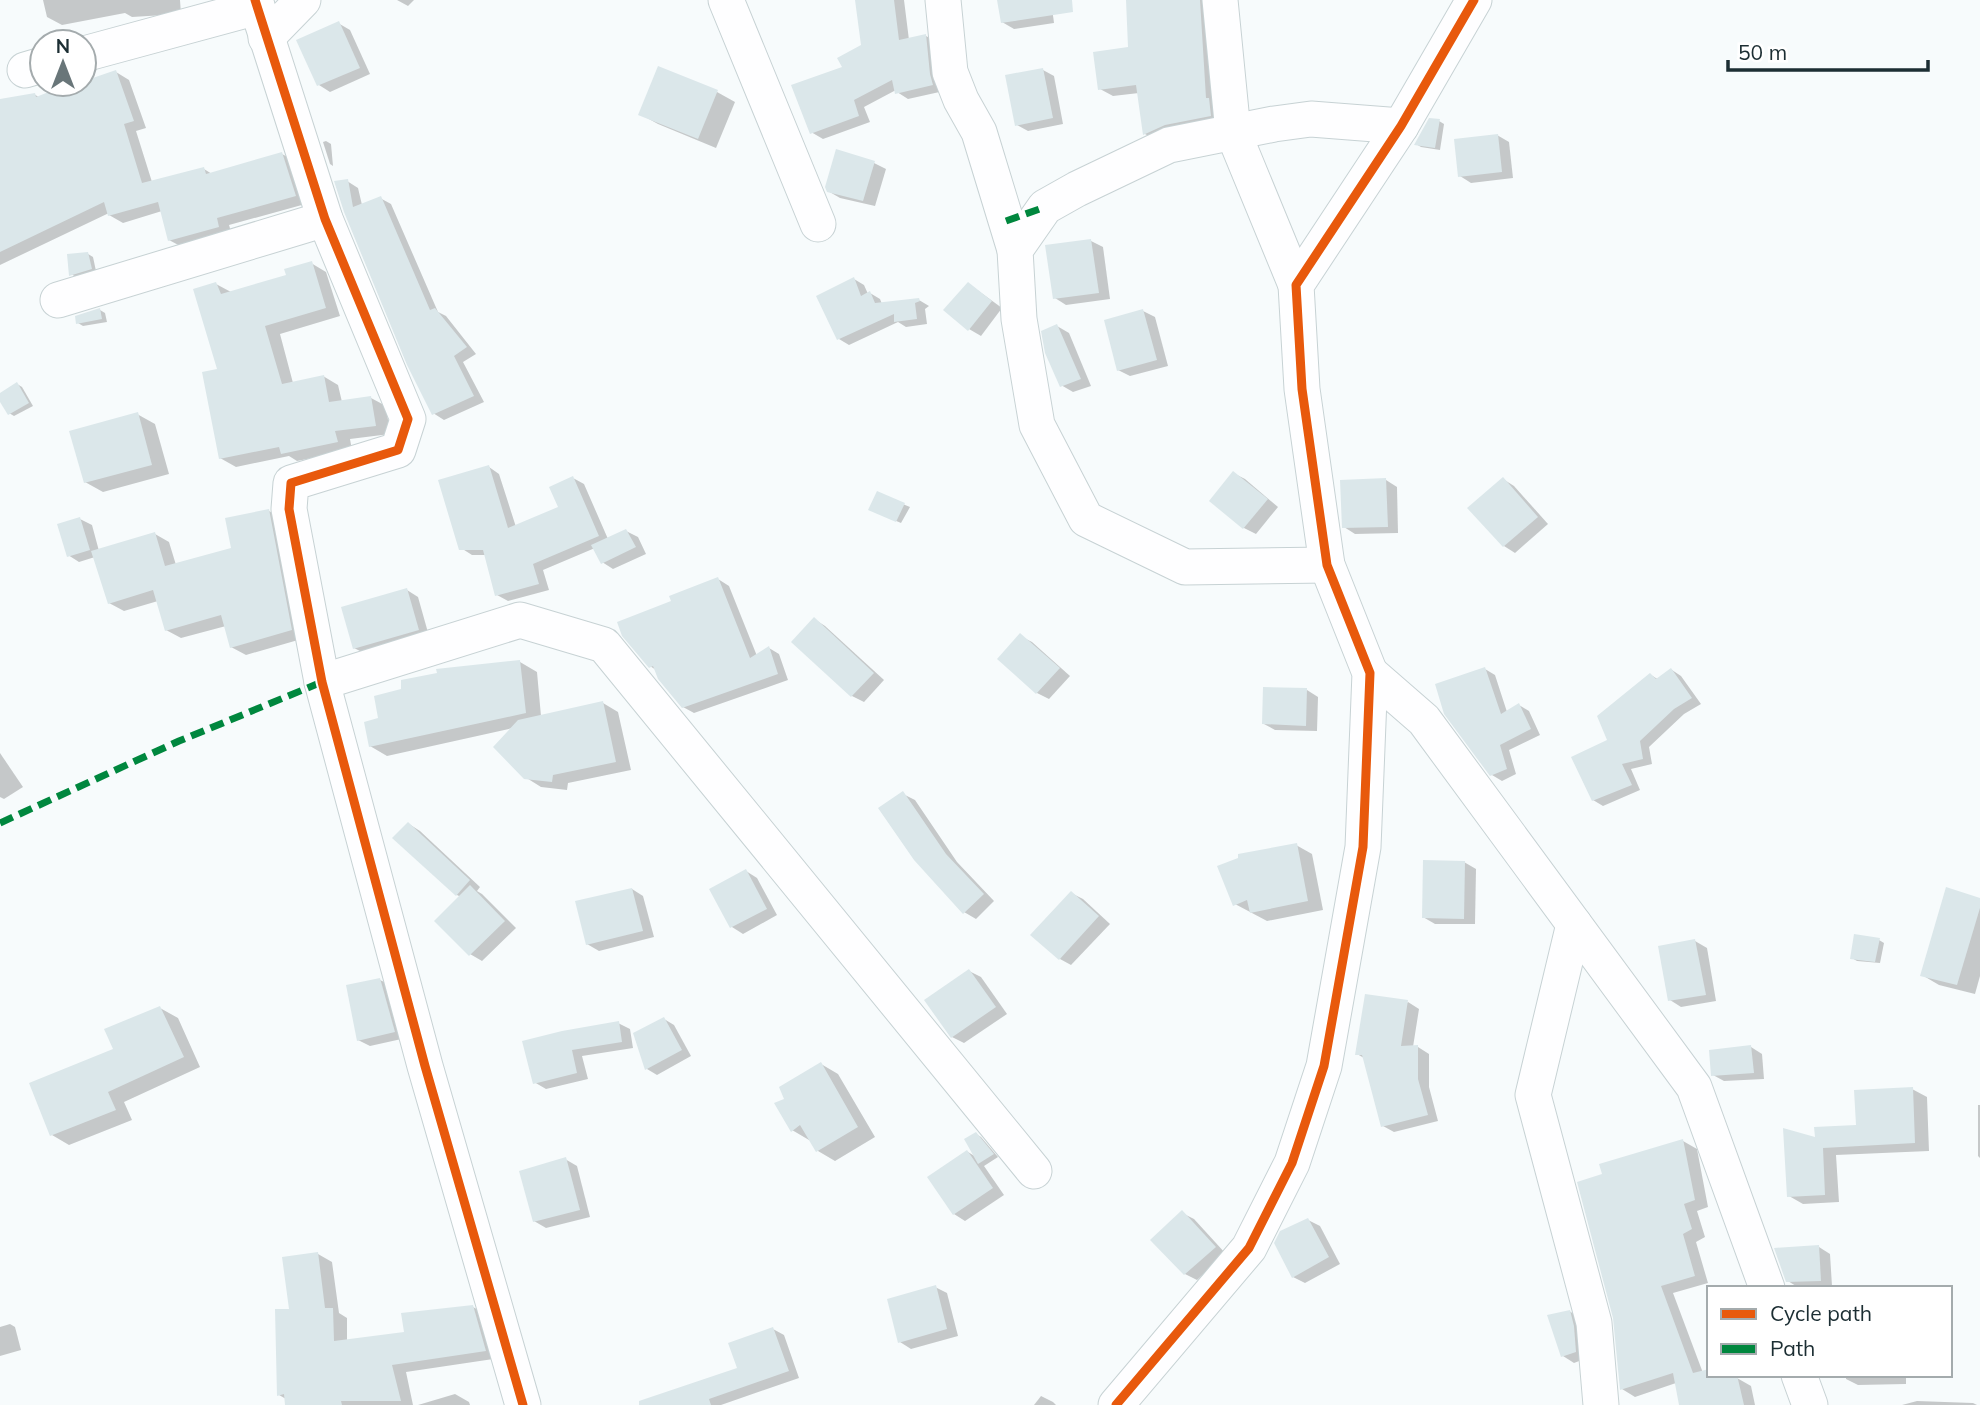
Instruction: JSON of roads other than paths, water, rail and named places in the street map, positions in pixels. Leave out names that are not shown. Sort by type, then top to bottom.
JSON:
[{"type":"street","points":[[98,51],[259,15],[303,0]]},
{"type":"street","points":[[726,0],[818,224]]},
{"type":"street","points":[[943,0],[950,72],[961,100],[979,132],[1015,250],[1019,319],[1037,425],[1086,519],[1185,567],[1327,565]]},
{"type":"street","points":[[1116,1405],[1249,1248],[1292,1163],[1324,1066],[1363,847],[1370,673],[1327,565],[1302,389],[1296,285],[1233,132],[1220,0]]},
{"type":"street","points":[[1296,285],[1401,126],[1474,0]]},
{"type":"street","points":[[259,15],[325,219],[408,419],[398,450],[291,483],[289,509],[322,682],[425,1066],[523,1405]]},
{"type":"street","points":[[1015,250],[1045,207],[1169,145],[1311,119],[1401,126]]},
{"type":"street","points":[[58,300],[325,219]]},
{"type":"street","points":[[322,682],[520,620],[604,645],[1034,1171]]},
{"type":"street","points":[[1370,673],[1424,720],[1694,1087],[1766,1286]]},
{"type":"street","points":[[1574,924],[1533,1095],[1594,1323],[1601,1405]]},
{"type":"street","points":[[1800,1377],[1810,1405]]}]
